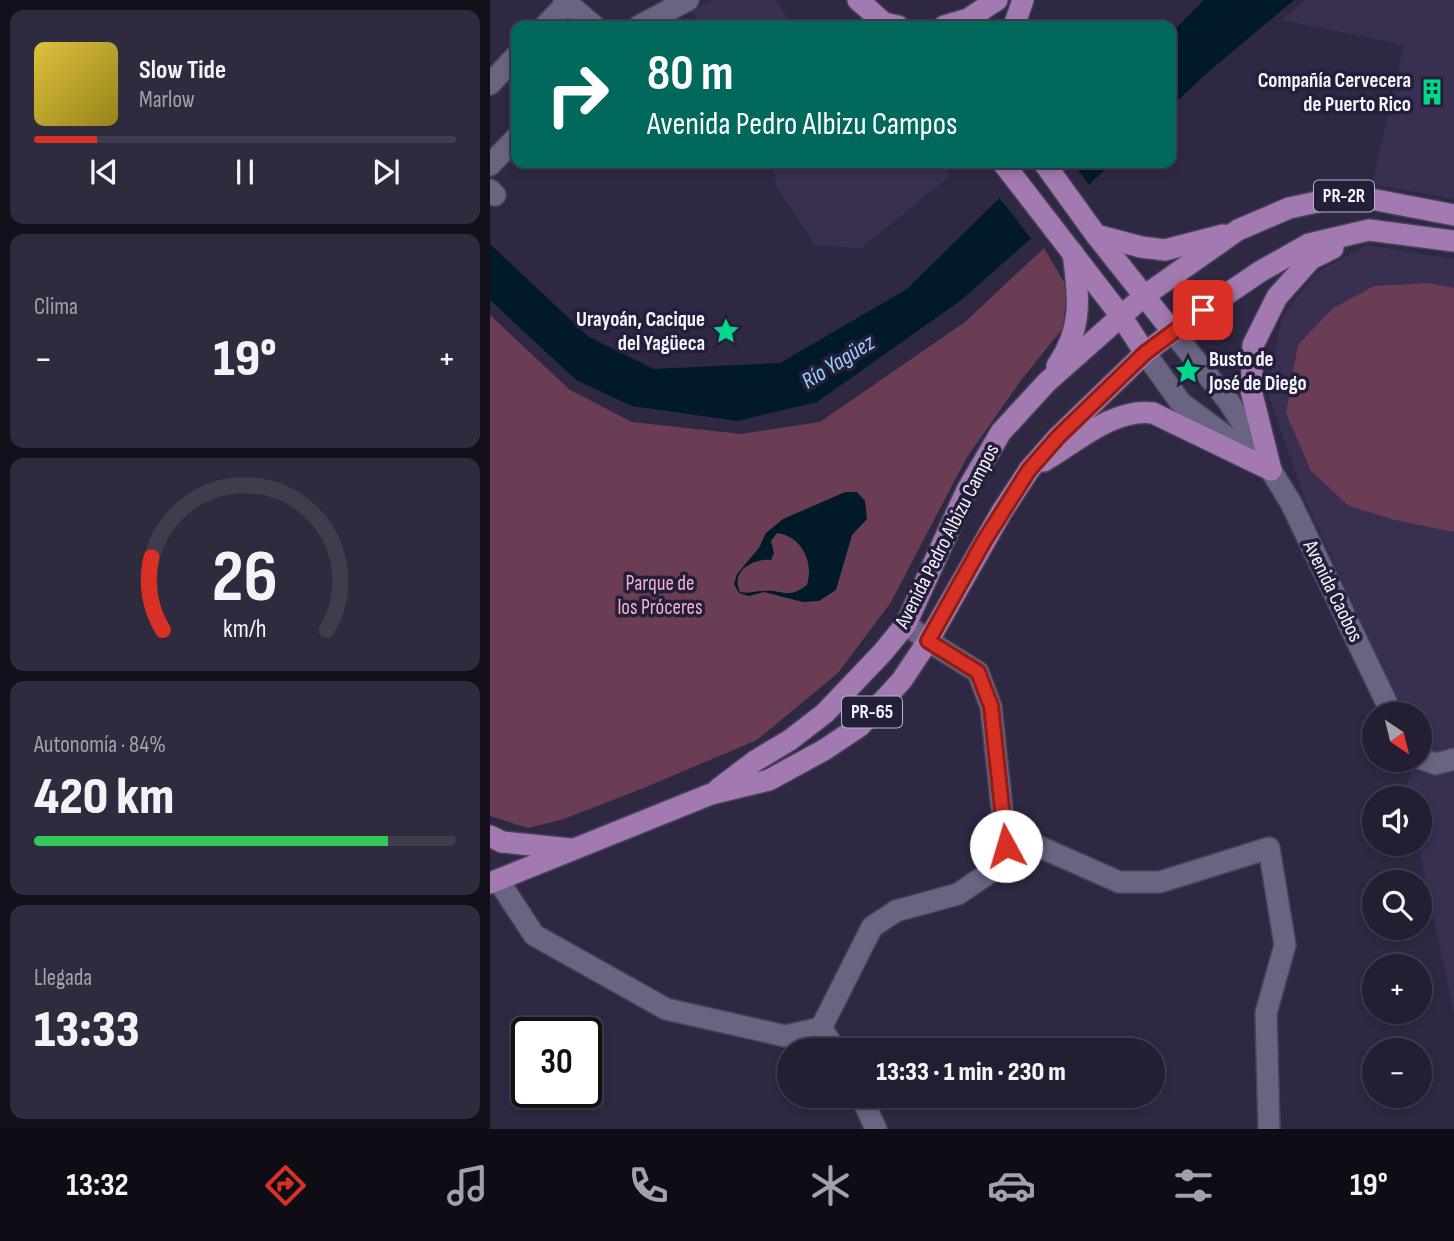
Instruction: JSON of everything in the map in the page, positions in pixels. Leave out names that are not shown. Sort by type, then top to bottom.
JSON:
[{"type":"main road","points":[[856,0],[866,21]]},
{"type":"main road","points":[[856,0],[882,21]]},
{"type":"main road","points":[[961,21],[997,0]]},
{"type":"main road","points":[[1016,21],[1023,0]]},
{"type":"main road","points":[[1007,168],[1073,251],[1145,353]]},
{"type":"main road","points":[[1048,168],[1096,235],[1172,331]]},
{"type":"main road","name":"PR-2R","points":[[1144,296],[1238,230],[1289,208],[1350,195],[1454,215]]},
{"type":"main road","points":[[1096,235],[1165,250],[1238,230]]},
{"type":"main road","points":[[1271,470],[1251,390],[1253,345],[1277,297],[1311,259],[1369,230]]},
{"type":"main road","name":"PR-2R","points":[[1172,331],[1261,271],[1309,244],[1369,230],[1454,241]]},
{"type":"main road","points":[[1046,382],[1066,353],[1078,318],[1073,251]]},
{"type":"main road","name":"Avenida Pedro Albizu Campos","points":[[711,794],[825,713],[883,652],[906,624],[967,490],[1000,432],[1046,382],[1144,296]]},
{"type":"main road","name":"Avenida Pedro Albizu Campos","points":[[494,881],[711,794],[769,780],[824,750],[860,726],[902,680],[928,641],[984,541],[1029,470],[1058,437],[1145,353],[1172,331]]},
{"type":"main road","points":[[1029,470],[1107,422],[1139,411],[1153,413],[1271,470]]},
{"type":"main road","points":[[490,836],[502,842],[573,849]]},
{"type":"street","points":[[648,21],[688,0]]},
{"type":"street","points":[[549,21],[565,1],[588,21]]},
{"type":"street","points":[[490,83],[511,61]]},
{"type":"street","points":[[490,165],[511,143]]},
{"type":"street","name":"Avenida Caobos","points":[[1172,331],[1229,402],[1291,503],[1386,702]]},
{"type":"street","name":"Avenida Caobos","points":[[1145,353],[1181,403],[1271,470]]},
{"type":"street","points":[[821,1028],[873,927],[896,911],[958,894],[989,873],[1006,846],[991,706],[978,672],[906,624]]},
{"type":"street","points":[[1432,763],[1454,760]]},
{"type":"street","points":[[1006,846],[1031,843],[1119,882],[1160,882],[1269,848],[1285,945],[1266,1013],[1269,1129]]},
{"type":"street","points":[[494,881],[534,935],[666,1009],[785,1036],[821,1028]]},
{"type":"street","points":[[821,1028],[828,1038]]},
{"type":"street","points":[[866,1108],[876,1129]]},
{"type":"shaded area","points":[[714,0],[776,0],[789,21],[697,21],[691,11]]},
{"type":"shaded area","points":[[1306,0],[1454,0],[1454,199],[1372,184],[1404,45],[1281,20]]},
{"type":"shaded area","points":[[774,168],[944,168],[950,176],[861,248],[815,245],[776,186]]},
{"type":"shaded area","points":[[1367,245],[1454,259],[1454,1014],[1432,910],[1432,870],[1424,870],[1421,856],[1432,856],[1432,786],[1406,786],[1410,772],[1432,772],[1432,702],[1398,702],[1304,497],[1267,391],[1282,317],[1316,273]]},
{"type":"green space","name":"Parque de los Próceres","points":[[1044,248],[1067,287],[1063,328],[1022,379],[967,457],[891,602],[838,673],[757,740],[646,787],[564,819],[528,828],[490,816],[490,315],[570,390],[632,422],[741,434],[820,422],[965,322]]},
{"type":"green space","points":[[1429,283],[1454,288],[1454,532],[1395,520],[1349,506],[1311,471],[1286,413],[1298,345],[1332,309],[1374,286]]},
{"type":"water","points":[[1204,0],[1294,0],[1176,102],[1176,28]]},
{"type":"water","name":"Río Yagüez","points":[[1030,168],[1107,168],[960,301],[817,402],[737,421],[632,406],[576,380],[490,300],[490,244],[589,337],[654,369],[780,363],[907,289]]},
{"type":"water","points":[[845,492],[857,492],[865,501],[867,519],[852,535],[836,590],[819,601],[803,602],[764,592],[749,596],[739,593],[734,584],[737,574],[759,548],[766,533],[783,519]],"holes":[[[777,533],[786,535],[804,552],[809,568],[807,585],[790,593],[740,592],[738,578],[745,567],[757,561],[771,560],[774,553],[771,541]]]},
{"type":"pier","points":[[1025,168],[1077,168],[1091,188],[1033,241],[997,195]]},
{"type":"place","name":"Compañía Cervecera de Puerto Rico","points":[[1432,92]]},
{"type":"place","name":"Urayoán, Cacique del Yagüeca","points":[[726,331]]},
{"type":"place","name":"Busto de José de Diego","points":[[1188,371]]},
{"type":"route","points":[[1006,846],[991,706],[978,672],[928,641],[984,541],[1029,470],[1058,437],[1145,353],[1203,310]]}]
